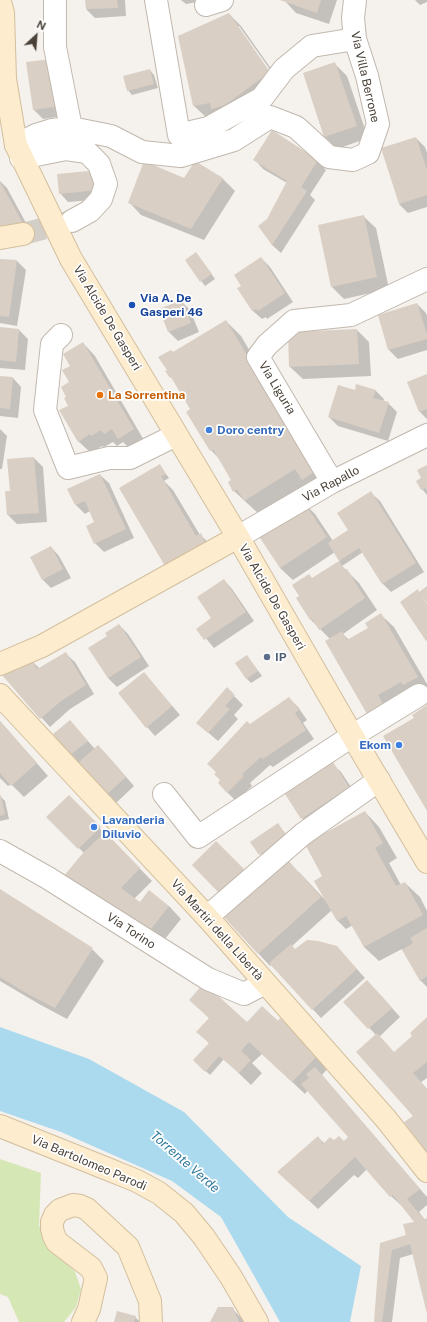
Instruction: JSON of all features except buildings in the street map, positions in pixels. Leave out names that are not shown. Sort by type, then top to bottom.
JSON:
[{"type":"main road","name":"Via Alcide De Gasperi","points":[[0,2],[3,13],[5,79],[19,152],[71,258],[238,537],[352,736],[427,862]]},
{"type":"main road","points":[[0,238],[22,234]]},
{"type":"main road","points":[[0,664],[42,646],[238,537]]},
{"type":"main road","name":"Via Martiri della Libertà","points":[[0,696],[207,917],[386,1119],[427,1171]]},
{"type":"main road","name":"Via Bartolomeo Parodi","points":[[0,1126],[137,1181],[159,1193],[184,1213],[204,1237],[231,1277],[257,1322]]},
{"type":"main road","points":[[83,1322],[96,1278],[91,1268],[57,1242],[52,1229],[52,1222],[55,1215],[60,1210],[73,1205],[87,1209],[128,1247],[150,1302],[151,1322]]},
{"type":"street","points":[[54,0],[55,47],[71,128]]},
{"type":"street","points":[[156,0],[179,135],[208,128],[262,98],[284,69],[312,46],[355,39]]},
{"type":"street","name":"Via Villa Berrone","points":[[19,152],[36,135],[52,130],[71,128],[111,136],[142,152],[181,156],[234,140],[270,117],[296,127],[329,156],[353,160],[368,153],[378,124],[367,76],[355,39],[353,18],[354,0]]},
{"type":"street","points":[[19,152],[66,149],[86,152],[99,164],[106,184],[101,199],[90,211],[72,221]]},
{"type":"street","name":"Via Liguria","points":[[332,482],[258,357],[267,345],[294,321],[351,315],[427,279]]},
{"type":"street","points":[[61,335],[52,344],[45,410],[68,468],[109,458],[130,458],[176,435]]},
{"type":"street","name":"Via Rapallo","points":[[238,537],[332,482],[427,435]]},
{"type":"street","points":[[164,794],[198,837],[352,736],[419,695]]},
{"type":"street","points":[[207,917],[303,834],[379,780]]},
{"type":"street","name":"Via Torino","points":[[0,851],[48,878],[208,979],[244,994],[265,982]]},
{"type":"green space","points":[[0,1159],[41,1173],[39,1225],[47,1243],[75,1272],[81,1289],[76,1307],[64,1322],[19,1322],[8,1297],[0,1294]]},
{"type":"water","name":"Torrente Verde","points":[[0,1027],[89,1059],[184,1112],[288,1217],[361,1266],[350,1322],[280,1322],[221,1217],[172,1181],[61,1132],[0,1111]]},
{"type":"tunnel","points":[[23,234],[72,221]]},
{"type":"place","name":"Via A. De Gasperi 46","points":[[132,305]]},
{"type":"place","name":"La Sorrentina","points":[[100,395]]},
{"type":"place","name":"Doro centry","points":[[209,430]]},
{"type":"place","name":"IP","points":[[267,657]]},
{"type":"place","name":"Ekom","points":[[399,745]]},
{"type":"place","name":"Lavanderia Diluvio","points":[[94,827]]}]
